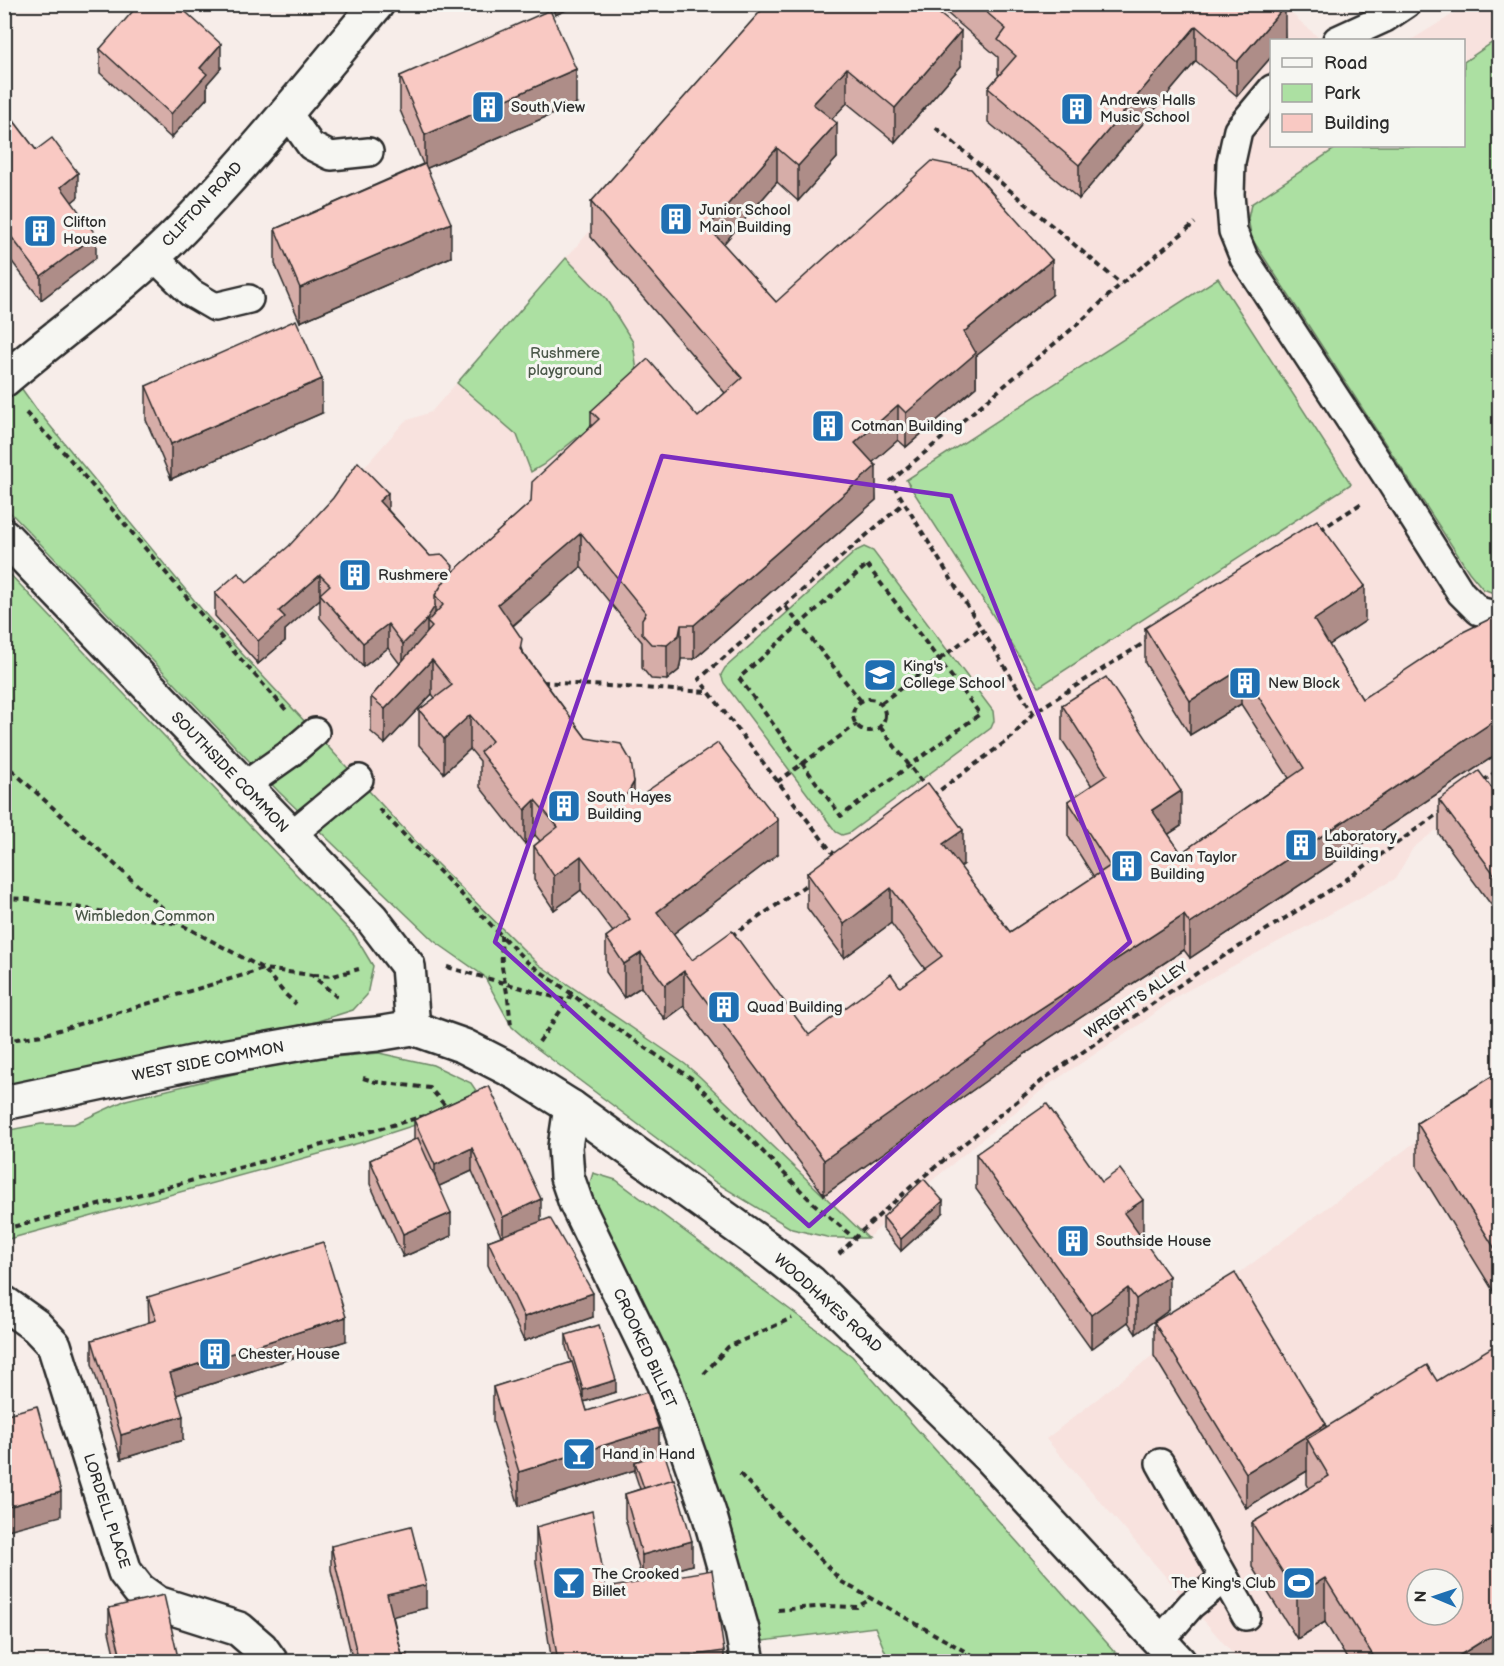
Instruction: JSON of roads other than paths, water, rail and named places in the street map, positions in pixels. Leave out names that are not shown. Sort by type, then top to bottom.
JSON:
[{"type":"street","name":"CLIFTON ROAD","points":[[12,394],[181,229],[287,112],[377,4]]},
{"type":"street","name":"SOUTHSIDE COMMON","points":[[4,536],[372,919],[408,966],[412,1028]]},
{"type":"street","name":"WEST SIDE COMMON","points":[[4,1103],[206,1060],[325,1039],[412,1028]]},
{"type":"street","name":"WOODHAYES ROAD","points":[[412,1028],[473,1050],[517,1073],[571,1107],[768,1249],[818,1289],[990,1458],[1169,1655]]},
{"type":"street","name":"CROOKED BILLET","points":[[571,1107],[566,1147],[567,1177],[576,1203],[664,1384],[709,1513],[742,1630],[748,1662]]},
{"type":"street","name":"LORDELL PLACE","points":[[4,1303],[36,1326],[54,1345],[125,1572],[139,1590],[157,1603],[239,1629],[261,1648],[271,1662]]},
{"type":"lane","points":[[1339,39],[1385,18],[1406,4]]},
{"type":"lane","points":[[1270,91],[1238,130],[1231,162],[1230,194],[1233,231],[1244,258],[1461,593],[1479,611],[1500,614]]},
{"type":"lane","points":[[287,112],[311,146],[331,156],[369,152]]},
{"type":"lane","points":[[153,256],[191,293],[215,307],[249,299]]},
{"type":"lane","points":[[244,786],[288,755],[312,734]]},
{"type":"lane","points":[[291,835],[356,781]]},
{"type":"lane","points":[[1160,1463],[1246,1616]]},
{"type":"lane","points":[[1169,1655],[1191,1605],[1224,1578]]},
{"type":"place","name":"South View","points":[[488,107]]},
{"type":"place","name":"Andrews Halls Music School","points":[[1077,109]]},
{"type":"place","name":"Junior School Main Building","points":[[676,219]]},
{"type":"place","name":"Clifton House","points":[[40,231]]},
{"type":"place","name":"Cotman Building","points":[[828,426]]},
{"type":"place","name":"Rushmere","points":[[355,575]]},
{"type":"place","name":"King's College School","points":[[880,675]]},
{"type":"place","name":"New Block","points":[[1245,683]]},
{"type":"place","name":"South Hayes Building","points":[[564,806]]},
{"type":"place","name":"Laboratory Building","points":[[1301,845]]},
{"type":"place","name":"Cavan Taylor Building","points":[[1127,866]]},
{"type":"place","name":"Quad Building","points":[[724,1007]]},
{"type":"place","name":"Southside House","points":[[1073,1241]]},
{"type":"place","name":"Chester House","points":[[215,1354]]},
{"type":"place","name":"Hand in Hand","points":[[579,1454]]},
{"type":"place","name":"The Crooked Billet","points":[[569,1583]]},
{"type":"place","name":"The King's Club","points":[[1299,1583]]},
{"type":"park label","name":"Rushmere playground","points":[[565,362]]},
{"type":"park label","name":"Wimbledon Common","points":[[145,916]]}]
